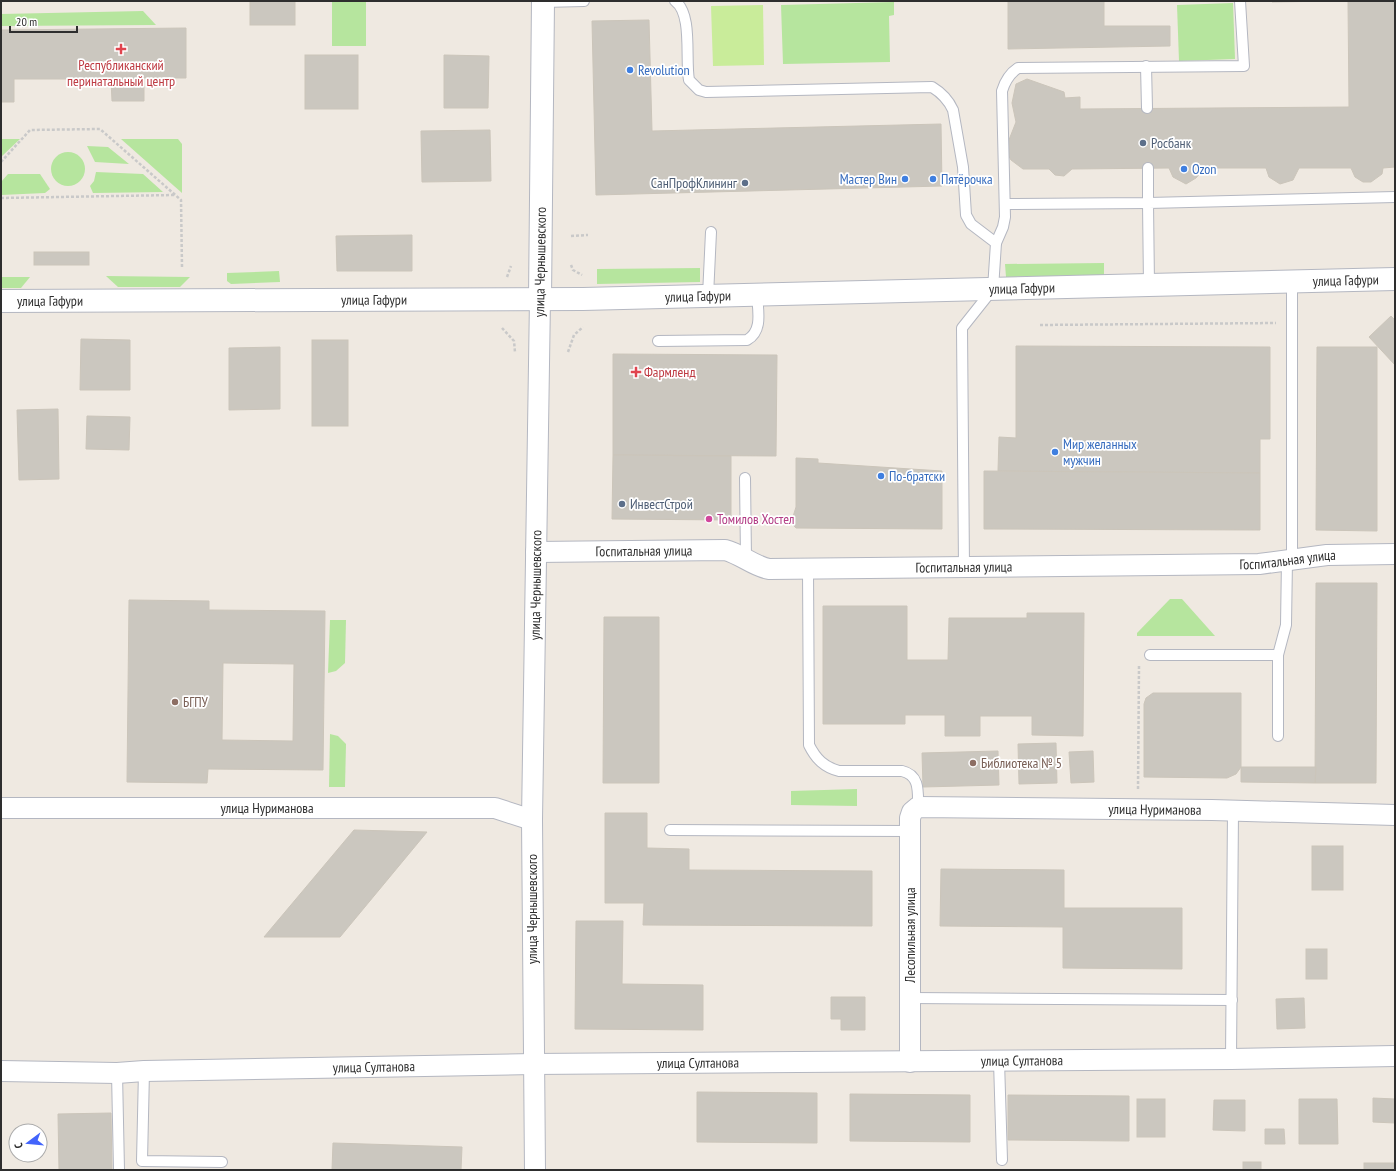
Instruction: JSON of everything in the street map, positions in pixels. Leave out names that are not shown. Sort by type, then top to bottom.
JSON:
[{"type":"street","name":"улица Чернышевского","points":[[535,1170],[532,820],[543,1]]},
{"type":"street","name":"улица Гафури","points":[[1,301],[540,299],[1395,279]]},
{"type":"street","name":"Госпитальная улица","points":[[536,552],[725,550],[746,558],[760,567],[769,569],[1259,564],[1327,555],[1395,554]]},
{"type":"street","name":"улица Нуриманова","points":[[1,808],[495,808],[532,820]]},
{"type":"street","name":"улица Нуриманова","points":[[916,808],[1233,810],[1395,815]]},
{"type":"street","name":"Лесопильная улица","points":[[910,1062],[910,831],[911,815],[916,808]]},
{"type":"street","name":"улица Султанова","points":[[1,1071],[117,1073],[144,1071],[533,1064],[910,1062],[1395,1056]]},
{"type":"lane","points":[[543,1],[584,1]]},
{"type":"lane","points":[[675,1],[680,6],[686,19],[688,80],[699,90],[706,92],[932,87],[940,92],[952,110],[963,167],[966,215],[971,224],[996,243]]},
{"type":"lane","points":[[964,567],[962,328],[993,289],[996,243],[1004,224],[1005,204],[1002,91],[1005,83],[1012,72],[1018,68],[1244,66],[1240,1]]},
{"type":"lane","points":[[1146,66],[1147,108]]},
{"type":"lane","points":[[1148,168],[1150,285]]},
{"type":"lane","points":[[1005,204],[1148,203],[1395,197]]},
{"type":"lane","points":[[708,296],[711,232]]},
{"type":"lane","points":[[1278,736],[1278,655],[1286,624],[1289,560],[1292,282]]},
{"type":"lane","points":[[658,341],[747,340],[753,337],[758,327],[757,295]]},
{"type":"lane","points":[[745,478],[746,558]]},
{"type":"lane","points":[[808,569],[809,745],[814,756],[823,764],[839,771],[902,771],[911,774],[917,783],[916,808]]},
{"type":"lane","points":[[1150,654],[1278,655]]},
{"type":"lane","points":[[1232,1059],[1233,810]]},
{"type":"lane","points":[[670,830],[910,831]]},
{"type":"lane","points":[[910,998],[1232,1000]]},
{"type":"lane","points":[[999,1061],[1002,1160]]},
{"type":"lane","points":[[144,1071],[142,1161],[222,1162]]},
{"type":"lane","points":[[117,1073],[120,1170]]},
{"type":"path","points":[[1,162],[30,130],[100,129],[181,200],[182,267]]},
{"type":"path","points":[[1,198],[175,195]]},
{"type":"path","points":[[571,236],[588,235]]},
{"type":"path","points":[[571,265],[573,270],[582,275]]},
{"type":"path","points":[[501,279],[509,274],[512,266]]},
{"type":"path","points":[[1040,325],[1292,323]]},
{"type":"path","points":[[568,352],[574,335],[583,327]]},
{"type":"path","points":[[502,328],[514,342],[515,352]]},
{"type":"path","points":[[1138,809],[1139,660],[1142,655],[1150,654]]},
{"type":"green space","points":[[332,1],[366,1],[366,46],[332,46]]},
{"type":"green space","points":[[894,2],[894,15],[889,16],[890,62],[783,64],[781,5]]},
{"type":"green space","points":[[1233,3],[1235,59],[1179,61],[1177,5]]},
{"type":"green space","points":[[763,5],[764,65],[713,66],[711,6]]},
{"type":"green space","points":[[143,11],[156,25],[1,26],[1,14]]},
{"type":"green space","points":[[1,139],[20,139],[1,157]]},
{"type":"green space","points":[[121,139],[178,139],[182,144],[182,193]]},
{"type":"green space","points":[[87,146],[108,147],[129,164],[95,162]]},
{"type":"green space","points":[[68,152],[80,157],[85,169],[80,181],[68,186],[56,181],[51,169],[56,157]]},
{"type":"green space","points":[[96,172],[143,174],[163,192],[93,193],[90,186],[94,181]]},
{"type":"green space","points":[[8,174],[40,174],[50,189],[45,193],[1,195],[1,182]]},
{"type":"green space","points":[[1104,263],[1104,275],[1006,277],[1005,264]]},
{"type":"green space","points":[[700,268],[700,282],[597,284],[597,269]]},
{"type":"green space","points":[[279,271],[280,282],[231,284],[227,281],[227,273]]},
{"type":"green space","points":[[106,276],[190,277],[180,287],[118,287]]},
{"type":"green space","points":[[1,277],[30,277],[21,288],[1,288]]},
{"type":"green space","points":[[1170,599],[1182,599],[1215,636],[1137,636],[1137,633]]},
{"type":"green space","points":[[330,620],[346,620],[345,663],[336,671],[328,673]]},
{"type":"green space","points":[[330,734],[338,736],[346,744],[345,787],[329,787]]},
{"type":"green space","points":[[857,789],[857,806],[791,805],[791,791]]},
{"type":"building","points":[[250,1],[295,1],[295,25],[250,25]]},
{"type":"building","points":[[1008,1],[1104,1],[1104,26],[1170,26],[1170,46],[1008,49]]},
{"type":"building","points":[[1272,1],[1332,1],[1272,2]]},
{"type":"building","points":[[1348,1],[1395,1],[1395,167],[1383,168],[1382,174],[1371,182],[1363,182],[1355,177],[1351,168],[1299,168],[1293,180],[1280,184],[1269,177],[1266,168],[1205,168],[1196,178],[1186,184],[1173,177],[1169,168],[1072,169],[1064,176],[1055,175],[1049,169],[1023,169],[1011,160],[1005,150],[1016,122],[1012,103],[1016,84],[1027,79],[1064,92],[1065,98],[1080,97],[1080,109],[1349,107]]},
{"type":"building","points":[[649,20],[652,131],[941,124],[942,186],[596,195],[592,21]]},
{"type":"building","points":[[186,28],[186,78],[144,78],[144,101],[112,101],[111,79],[14,79],[14,102],[1,102],[1,30]]},
{"type":"building","points":[[305,55],[358,55],[358,109],[305,109]]},
{"type":"building","points":[[444,55],[489,56],[488,108],[444,108]]},
{"type":"building","points":[[490,130],[491,181],[422,182],[421,131]]},
{"type":"building","points":[[412,235],[412,271],[337,271],[336,236]]},
{"type":"building","points":[[34,252],[89,252],[89,265],[34,265]]},
{"type":"building","points":[[1391,316],[1395,320],[1395,365],[1369,337]]},
{"type":"building","points":[[81,339],[130,340],[130,390],[80,390]]},
{"type":"building","points":[[312,340],[348,340],[348,426],[312,426]]},
{"type":"building","points":[[1016,346],[1270,347],[1270,439],[1260,439],[1260,473],[998,471],[999,437],[1016,438]]},
{"type":"building","points":[[280,347],[280,409],[229,410],[229,348]]},
{"type":"building","points":[[1317,347],[1377,347],[1377,531],[1316,530]]},
{"type":"building","points":[[613,354],[777,355],[776,456],[613,455]]},
{"type":"building","points":[[58,409],[59,479],[19,480],[17,410]]},
{"type":"building","points":[[87,416],[130,417],[129,450],[86,449]]},
{"type":"building","points":[[613,455],[731,456],[731,520],[612,519]]},
{"type":"building","points":[[796,458],[818,459],[818,463],[942,471],[942,529],[796,528],[791,523],[796,507]]},
{"type":"building","points":[[984,471],[1260,473],[1260,530],[984,529]]},
{"type":"building","points":[[1316,583],[1377,583],[1376,783],[1315,783]]},
{"type":"building","name":"БГПУ","points":[[129,600],[209,601],[209,610],[325,611],[323,770],[208,769],[207,783],[127,782]],"holes":[[[223,663],[294,664],[293,741],[222,740]]]},
{"type":"building","points":[[823,606],[907,606],[907,660],[948,660],[949,618],[1027,618],[1027,613],[1084,613],[1083,736],[1032,735],[1032,716],[980,716],[980,736],[945,736],[945,715],[905,715],[905,724],[823,724]]},
{"type":"building","points":[[604,617],[659,617],[659,783],[603,783]]},
{"type":"building","points":[[1153,693],[1241,693],[1241,767],[1236,774],[1227,778],[1144,777],[1144,704],[1146,698]]},
{"type":"building","points":[[1056,743],[1057,783],[1019,784],[1018,744]]},
{"type":"building","points":[[998,751],[999,785],[923,787],[922,753]]},
{"type":"building","points":[[1093,751],[1094,782],[1071,783],[1069,752]]},
{"type":"building","points":[[1241,767],[1316,767],[1315,783],[1241,782]]},
{"type":"building","points":[[605,813],[647,813],[647,848],[689,849],[689,870],[872,871],[872,926],[643,925],[644,903],[605,903]]},
{"type":"building","points":[[354,830],[427,832],[340,937],[264,937]]},
{"type":"building","points":[[1312,846],[1343,846],[1343,890],[1312,890]]},
{"type":"building","points":[[941,869],[1064,870],[1064,908],[1182,908],[1182,969],[1063,968],[1063,927],[940,926]]},
{"type":"building","points":[[576,921],[623,921],[622,984],[703,985],[703,1030],[575,1029]]},
{"type":"building","points":[[1306,949],[1327,949],[1327,979],[1306,979]]},
{"type":"building","points":[[831,997],[865,997],[865,1030],[841,1030],[841,1019],[831,1019]]},
{"type":"building","points":[[1304,998],[1305,1028],[1277,1029],[1276,999]]},
{"type":"building","points":[[697,1092],[817,1093],[817,1143],[697,1142]]},
{"type":"building","points":[[850,1094],[970,1095],[970,1142],[850,1141]]},
{"type":"building","points":[[1008,1095],[1129,1096],[1129,1141],[1008,1140]]},
{"type":"building","points":[[1373,1098],[1395,1099],[1395,1123],[1373,1122]]},
{"type":"building","points":[[1137,1099],[1165,1099],[1165,1137],[1137,1137]]},
{"type":"building","points":[[1299,1099],[1337,1099],[1338,1144],[1299,1144]]},
{"type":"building","points":[[1214,1100],[1245,1100],[1245,1131],[1213,1130]]},
{"type":"building","points":[[111,1113],[112,1170],[59,1170],[58,1114]]},
{"type":"building","points":[[1265,1129],[1284,1129],[1285,1144],[1265,1144]]},
{"type":"building","points":[[333,1143],[462,1147],[461,1170],[332,1170]]},
{"type":"building","points":[[1243,1162],[1261,1162],[1261,1170],[1243,1170]]},
{"type":"building","points":[[1364,1163],[1395,1163],[1395,1170],[1364,1170]]},
{"type":"place","name":"Республиканский перинатальный центр","points":[[121,49]]},
{"type":"place","name":"Revolution","points":[[630,70]]},
{"type":"place","name":"Росбанк","points":[[1143,143]]},
{"type":"place","name":"Ozon","points":[[1184,169]]},
{"type":"place","name":"Мастер Вин","points":[[905,179]]},
{"type":"place","name":"Пятёрочка","points":[[933,179]]},
{"type":"place","name":"СанПрофКлининг","points":[[745,183]]},
{"type":"place","name":"Фармленд","points":[[636,372]]},
{"type":"place","name":"Мир желанных мужчин","points":[[1055,452]]},
{"type":"place","name":"По-братски","points":[[881,476]]},
{"type":"place","name":"ИнвестСтрой","points":[[622,504]]},
{"type":"place","name":"Томилов Хостел","points":[[709,519]]},
{"type":"place","name":"БГПУ","points":[[175,702]]},
{"type":"place","name":"Библиотека № 5","points":[[973,763]]}]
